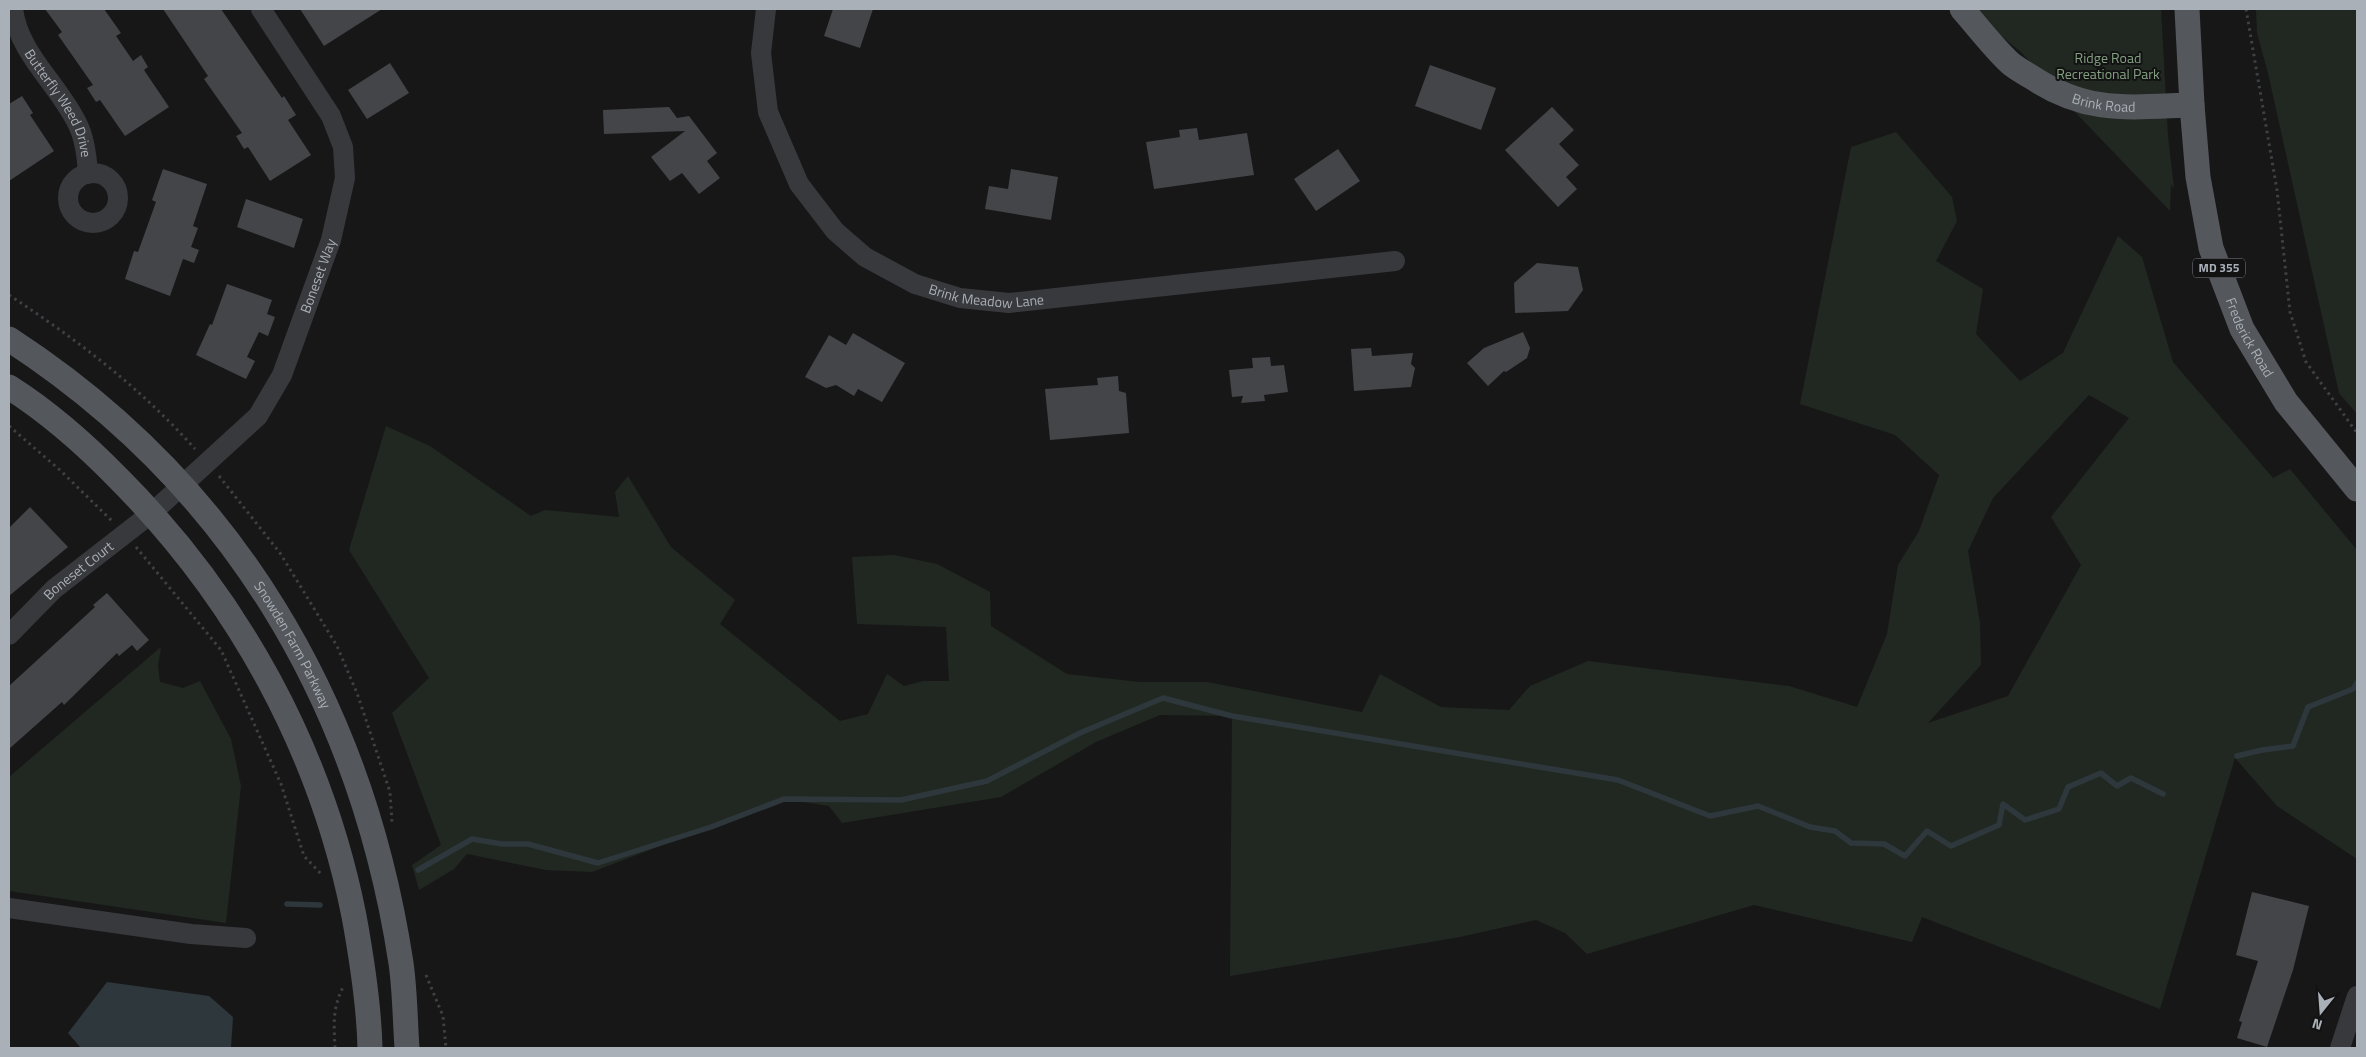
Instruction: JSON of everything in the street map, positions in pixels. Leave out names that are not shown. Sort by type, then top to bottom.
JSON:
[{"type":"main road","name":"Brink Road","points":[[1962,9],[2011,64],[2067,97],[2088,104],[2115,108],[2192,105]]},
{"type":"main road","name":"Frederick Road","points":[[2187,9],[2198,176],[2211,248],[2242,329],[2286,402],[2357,489]]},
{"type":"main road","name":"Snowden Farm Parkway","points":[[9,339],[55,369],[137,440],[183,486],[222,532],[281,618],[317,684],[353,770],[382,866],[401,965],[407,1048]]},
{"type":"main road","points":[[9,387],[36,405],[93,452],[153,512],[204,575],[242,630],[280,699],[314,772],[344,868],[363,963],[370,1048]]},
{"type":"street","name":"Butterfly Weed Drive","points":[[13,9],[15,24],[23,44],[79,125],[88,174]]},
{"type":"street","name":"Boneset Way","points":[[153,512],[258,416],[282,375],[330,240],[345,178],[343,147],[331,116],[261,9]]},
{"type":"street","name":"Brink Meadow Lane","points":[[766,9],[761,53],[768,112],[798,184],[835,231],[865,257],[915,284],[960,298],[1009,303],[1395,261]]},
{"type":"street","name":"Boneset Court","points":[[9,635],[54,589],[153,512]]},
{"type":"street","points":[[9,908],[191,934],[246,938]]},
{"type":"street","points":[[2340,1048],[2357,996]]},
{"type":"path","points":[[2246,9],[2277,190],[2290,312],[2306,362],[2357,433]]},
{"type":"path","points":[[9,426],[61,471],[126,534],[221,650],[281,784],[304,856],[327,880]]},
{"type":"path","points":[[335,1048],[333,1014],[335,1004],[345,984]]},
{"type":"green space","name":"Ridge Road Recreational Park","points":[[1976,9],[2161,9],[2168,136],[2174,188],[2171,185],[2170,211],[2072,109],[2022,53],[1999,34]]},
{"type":"green space","points":[[2256,9],[2357,9],[2357,414],[2339,393],[2268,73],[2257,33]]},
{"type":"green space","points":[[1896,132],[1952,197],[1957,221],[1936,261],[1983,289],[1976,334],[2020,381],[2063,353],[2118,236],[2142,257],[2173,362],[2273,478],[2290,469],[2357,550],[2357,859],[2277,806],[2235,758],[2160,1009],[1922,917],[1912,942],[1754,905],[1587,954],[1565,933],[1536,920],[1460,937],[1230,976],[1232,716],[1160,715],[1096,742],[1001,797],[842,823],[829,806],[784,799],[592,872],[546,870],[467,854],[454,869],[419,890],[412,865],[441,845],[392,713],[429,678],[349,550],[386,426],[430,446],[531,516],[545,510],[619,517],[615,492],[628,476],[671,547],[735,600],[720,624],[840,721],[868,714],[887,674],[904,686],[923,681],[949,681],[946,627],[857,624],[852,557],[894,555],[937,564],[990,592],[991,626],[1067,674],[1140,682],[1207,682],[1362,712],[1380,674],[1441,707],[1509,710],[1530,686],[1588,661],[1789,686],[1857,707],[1887,634],[1898,565],[1919,531],[1939,475],[1895,435],[1800,404],[1851,147]],"holes":[[[2089,395],[2129,418],[2051,517],[2081,565],[2008,696],[1928,723],[1981,665],[1980,623],[1968,551],[1993,498]]]},
{"type":"green space","points":[[161,647],[158,666],[160,682],[183,688],[200,681],[231,739],[241,786],[226,923],[9,891],[9,777]]},
{"type":"shaded area","points":[[107,982],[209,996],[233,1017],[231,1048],[81,1048],[68,1033]]},
{"type":"building","points":[[45,9],[104,9],[121,33],[116,36],[133,61],[141,55],[148,67],[144,70],[169,107],[125,136],[100,100],[96,102],[87,88],[93,85],[58,35],[62,32]]},
{"type":"building","points":[[163,9],[221,9],[282,98],[284,96],[296,115],[288,120],[311,155],[270,181],[248,147],[244,149],[236,136],[242,133],[204,79],[208,76]]},
{"type":"building","points":[[300,9],[382,9],[324,46]]},
{"type":"building","points":[[833,9],[873,9],[860,48],[824,36]]},
{"type":"building","points":[[390,63],[409,93],[367,119],[348,90]]},
{"type":"building","points":[[1430,65],[1496,88],[1481,130],[1415,106]]},
{"type":"building","points":[[22,96],[33,113],[30,115],[54,151],[9,181],[9,104]]},
{"type":"building","points":[[669,107],[677,118],[689,116],[717,153],[707,161],[720,178],[699,194],[682,173],[670,181],[651,157],[685,131],[604,134],[603,110]]},
{"type":"building","points":[[1552,107],[1574,130],[1559,144],[1579,165],[1566,177],[1577,189],[1558,207],[1505,150]]},
{"type":"building","points":[[1197,128],[1199,140],[1247,133],[1254,175],[1154,189],[1146,142],[1180,137],[1179,130]]},
{"type":"building","points":[[1338,149],[1360,181],[1316,211],[1294,179]]},
{"type":"building","points":[[163,169],[207,184],[193,226],[198,228],[191,247],[199,250],[194,263],[183,259],[170,296],[125,279],[134,251],[138,252],[156,202],[152,200]]},
{"type":"building","points":[[1011,169],[1058,177],[1051,220],[985,209],[989,186],[1008,189]]},
{"type":"building","points":[[246,199],[303,219],[294,248],[237,227]]},
{"type":"building","points":[[1537,263],[1578,267],[1583,290],[1568,311],[1515,313],[1514,283]]},
{"type":"building","points":[[227,284],[272,300],[267,314],[275,317],[268,336],[259,332],[247,357],[255,361],[246,379],[196,355],[210,324],[212,325]]},
{"type":"building","points":[[1523,332],[1530,348],[1527,358],[1506,372],[1504,371],[1488,386],[1467,363],[1484,348]]},
{"type":"building","points":[[853,333],[905,363],[882,402],[858,389],[854,396],[836,385],[826,388],[805,377],[829,335],[846,345]]},
{"type":"building","points":[[1371,348],[1372,356],[1413,353],[1411,364],[1415,368],[1411,387],[1354,391],[1351,349]]},
{"type":"building","points":[[1270,357],[1271,366],[1284,365],[1288,392],[1264,395],[1265,401],[1241,403],[1243,396],[1232,397],[1229,370],[1253,368],[1252,358]]},
{"type":"building","points":[[1118,376],[1119,391],[1126,393],[1129,433],[1050,440],[1045,389],[1098,385],[1097,378]]},
{"type":"building","points":[[30,507],[68,547],[9,596],[9,528]]},
{"type":"building","points":[[107,593],[149,640],[137,651],[132,645],[119,656],[117,653],[64,705],[62,702],[9,749],[9,686],[95,607],[93,605]]},
{"type":"building","points":[[2252,892],[2309,906],[2293,970],[2267,1047],[2237,1038],[2242,1022],[2239,1021],[2258,961],[2236,955]]},
{"type":"waterway","points":[[2237,756],[2262,750],[2293,746],[2308,707],[2353,689],[2357,683]]},
{"type":"waterway","points":[[418,870],[472,839],[502,844],[528,844],[598,863],[711,827],[784,799],[901,800],[987,781],[1080,733],[1163,698],[1232,716],[1618,780],[1710,816],[1758,806],[1810,827],[1835,831],[1851,843],[1884,844],[1905,856],[1927,831],[1951,846],[1999,825],[2003,804],[2025,820],[2059,809],[2068,787],[2101,773],[2117,786],[2131,778],[2163,794]]},
{"type":"waterway","points":[[287,904],[320,905]]}]
